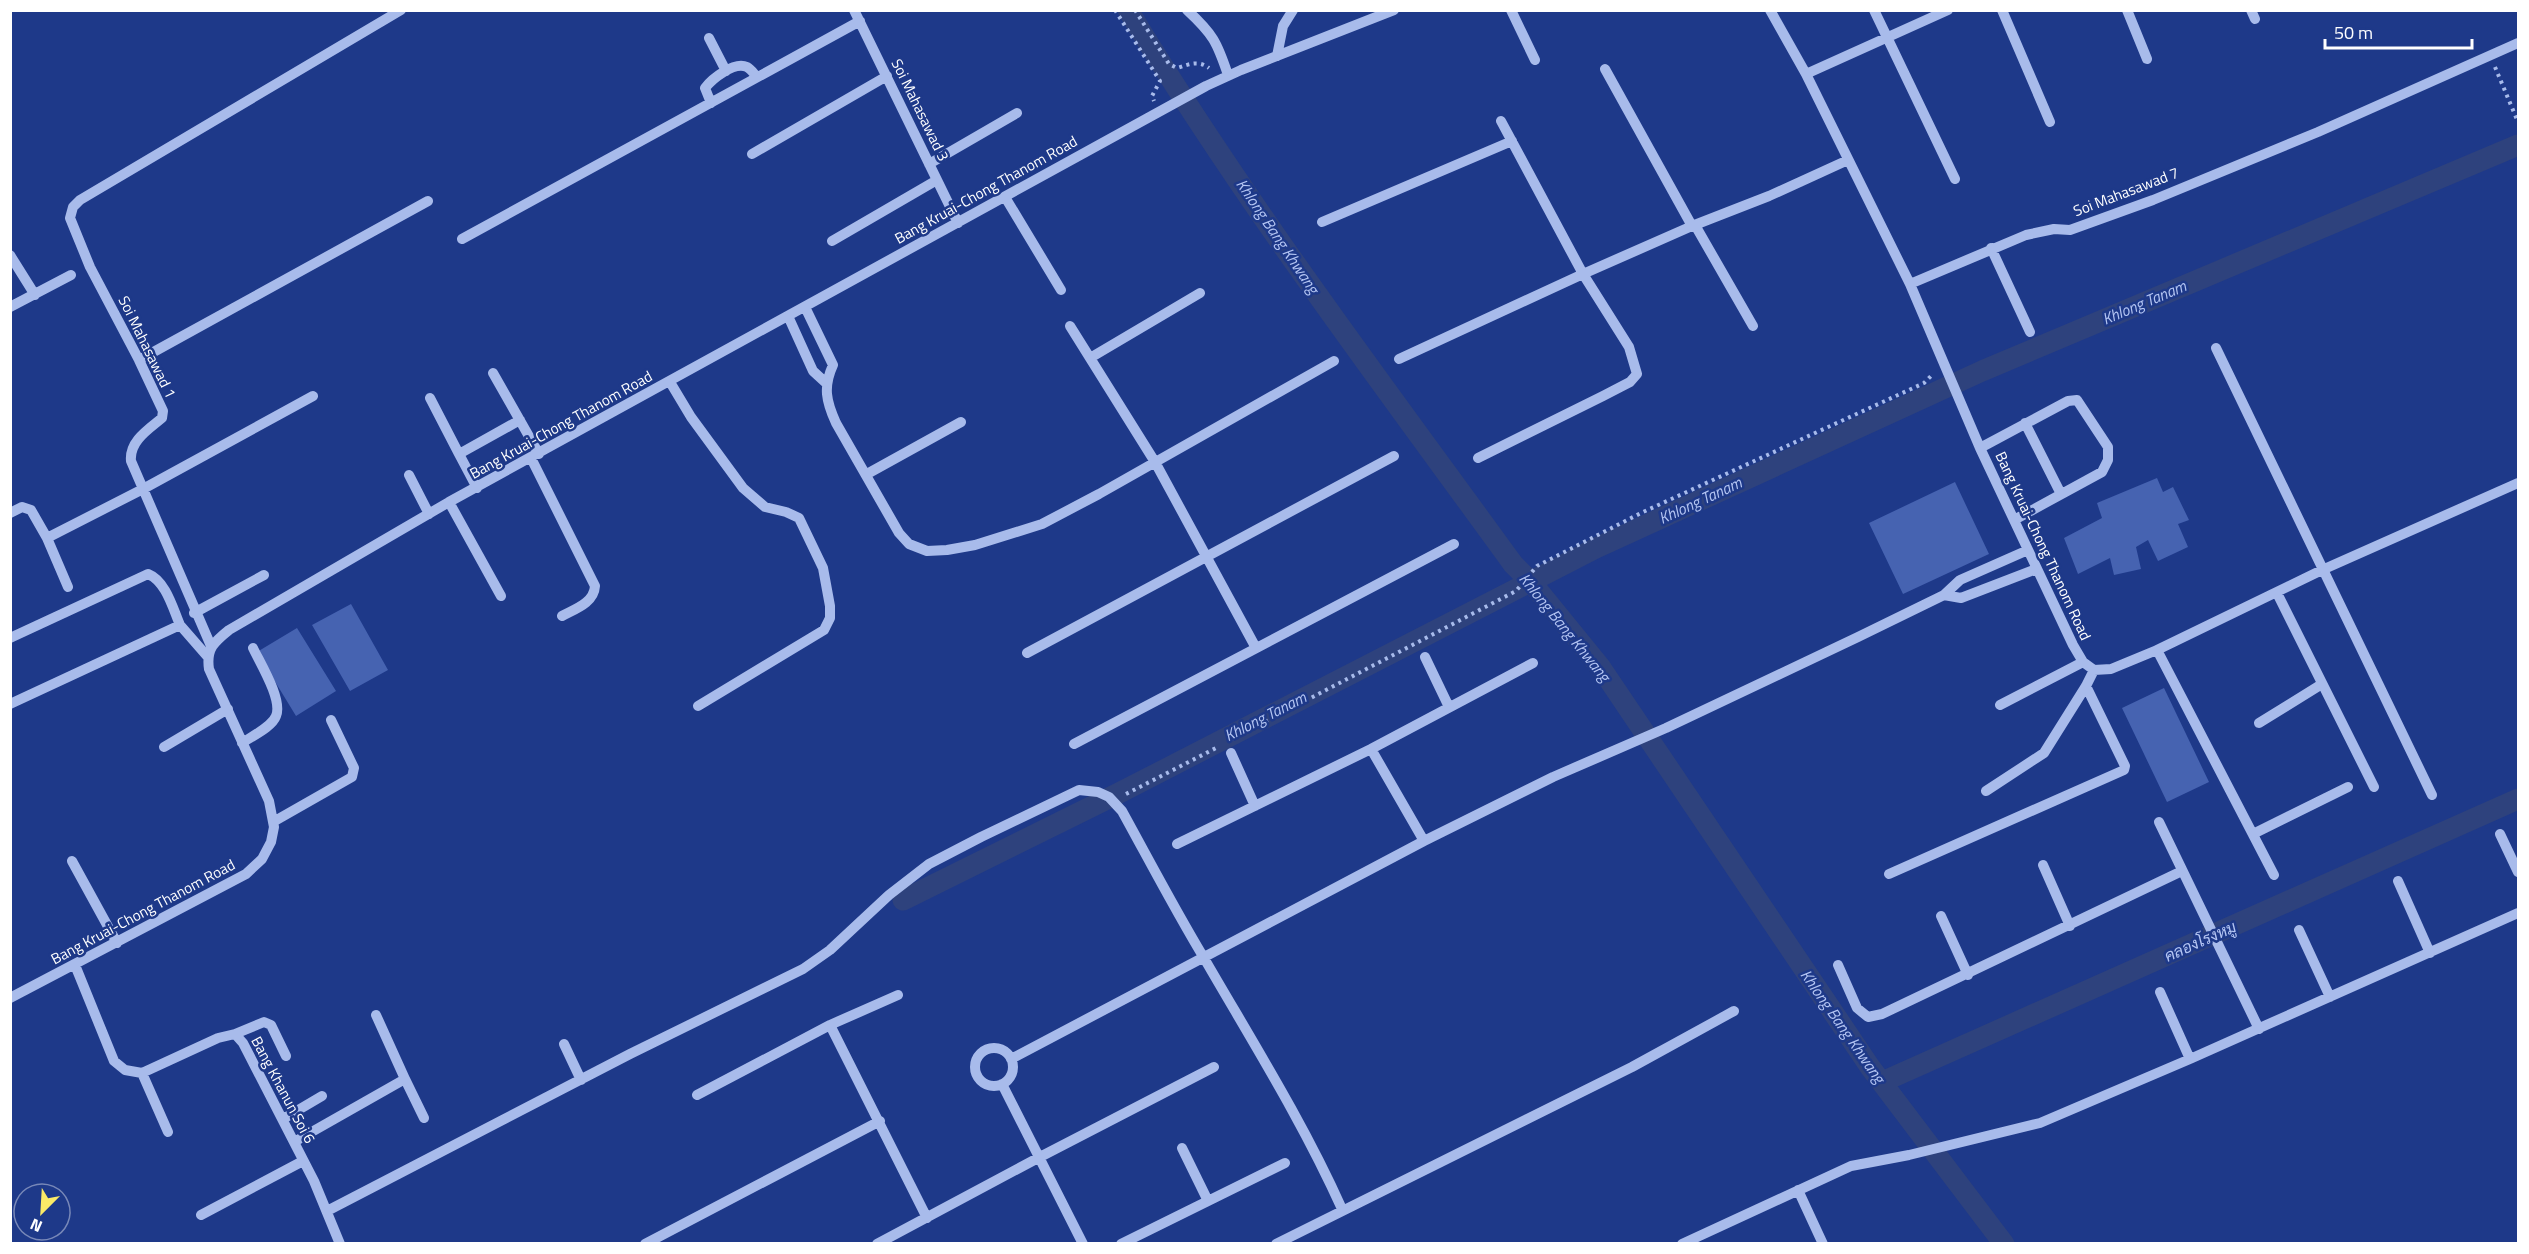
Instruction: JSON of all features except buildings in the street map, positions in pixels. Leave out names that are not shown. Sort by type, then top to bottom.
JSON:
[{"type":"street","name":"Soi Mahasawad 1","points":[[209,651],[130,454],[135,442],[162,418],[163,411],[90,267],[70,218],[73,207],[80,200],[400,10]]},
{"type":"street","name":"Soi Mahasawad 3","points":[[854,10],[958,223]]},
{"type":"street","points":[[1187,10],[1209,31],[1219,49],[1221,78]]},
{"type":"street","points":[[1277,56],[1283,26],[1293,10]]},
{"type":"street","name":"Bang Kruai-Chong Thanom Road","points":[[10,998],[246,874],[261,860],[271,842],[273,822],[269,801],[209,669],[209,651],[245,619],[449,502],[1221,78],[1394,10]]},
{"type":"street","points":[[1511,10],[1535,60]]},
{"type":"street","name":"Bang Kruai-Chong Thanom Road","points":[[1770,10],[1806,74],[1910,284],[1980,448],[2036,569],[2083,662],[2094,670]]},
{"type":"street","points":[[1874,10],[1955,180]]},
{"type":"street","points":[[1806,74],[1948,10]]},
{"type":"street","points":[[2002,10],[2050,122]]},
{"type":"street","points":[[2127,10],[2147,59]]},
{"type":"street","points":[[462,239],[860,21]]},
{"type":"street","points":[[709,38],[726,71]]},
{"type":"street","name":"Soi Mahasawad 7","points":[[1910,284],[1991,248],[2040,231],[2070,230],[2153,200],[2318,132],[2518,43]]},
{"type":"street","points":[[711,103],[705,88],[726,71],[740,66],[747,67],[757,78]]},
{"type":"street","points":[[1605,69],[1753,327]]},
{"type":"street","points":[[752,154],[887,76]]},
{"type":"street","points":[[929,164],[1017,113]]},
{"type":"street","points":[[1478,458],[1630,382],[1637,374],[1629,347],[1583,274],[1501,121]]},
{"type":"street","points":[[1322,222],[1512,141]]},
{"type":"street","points":[[1399,359],[1583,274],[1694,225],[1769,196],[1848,160]]},
{"type":"street","points":[[832,240],[937,180]]},
{"type":"street","points":[[1005,197],[1061,290]]},
{"type":"street","points":[[139,360],[428,201]]},
{"type":"street","points":[[1991,248],[2030,332]]},
{"type":"street","points":[[10,255],[35,295]]},
{"type":"street","points":[[10,307],[71,275]]},
{"type":"street","points":[[1090,358],[1200,293]]},
{"type":"street","points":[[805,308],[833,365],[825,382],[830,410],[899,533],[909,544],[927,551],[975,545],[1042,524],[1099,495],[1334,361]]},
{"type":"street","points":[[788,316],[813,371],[825,382]]},
{"type":"street","points":[[1070,326],[1155,462],[1256,648]]},
{"type":"street","points":[[2216,348],[2432,795]]},
{"type":"street","points":[[493,373],[520,420],[595,586],[593,596],[589,601],[562,616]]},
{"type":"street","points":[[670,382],[691,417],[743,488],[765,507],[786,512],[799,519],[823,568],[830,606],[830,618],[824,630],[699,706]]},
{"type":"street","points":[[47,538],[143,489],[313,396]]},
{"type":"street","points":[[430,399],[477,488]]},
{"type":"street","points":[[1980,448],[2068,401],[2077,400],[2108,447],[2108,460],[2103,472],[2013,520]]},
{"type":"street","points":[[459,454],[520,420]]},
{"type":"street","points":[[867,474],[961,422]]},
{"type":"street","points":[[2025,423],[2061,494]]},
{"type":"street","points":[[1027,653],[1394,456]]},
{"type":"street","points":[[409,475],[429,514]]},
{"type":"street","points":[[1986,791],[2044,753],[2094,670],[2111,669],[2157,650],[2322,570],[2518,483]]},
{"type":"street","points":[[449,502],[501,596]]},
{"type":"street","points":[[10,513],[22,507],[31,510],[47,538],[68,587]]},
{"type":"street","points":[[1074,744],[1454,544]]},
{"type":"street","points":[[1011,1059],[1424,841],[1552,777],[1666,728],[1944,596],[1960,580],[2028,550]]},
{"type":"street","points":[[1944,596],[1961,598],[2036,569]]},
{"type":"street","points":[[10,638],[148,574],[162,585],[180,625],[209,651]]},
{"type":"street","points":[[194,612],[264,575]]},
{"type":"street","points":[[2277,593],[2374,786]]},
{"type":"street","points":[[10,704],[180,625]]},
{"type":"street","points":[[243,743],[272,722],[277,709],[277,700],[253,648]]},
{"type":"street","points":[[2157,650],[2274,874]]},
{"type":"street","points":[[1425,657],[1449,707]]},
{"type":"street","points":[[2000,705],[2083,662]]},
{"type":"street","points":[[1177,844],[1371,749],[1533,663]]},
{"type":"street","points":[[2259,723],[2322,684]]},
{"type":"street","points":[[1889,874],[2124,770],[2125,766],[2086,686]]},
{"type":"street","points":[[164,747],[228,709]]},
{"type":"street","points":[[273,822],[352,777],[354,768],[331,720]]},
{"type":"street","points":[[1371,749],[1424,841]]},
{"type":"street","points":[[1231,753],[1255,806]]},
{"type":"street","points":[[2253,834],[2348,787]]},
{"type":"street","points":[[327,1210],[802,969],[830,950],[889,895],[928,864],[1079,790],[1109,796],[1122,811],[1203,958],[1264,1058],[1327,1176],[1342,1209]]},
{"type":"street","points":[[2159,822],[2259,1029]]},
{"type":"street","points":[[2500,834],[2518,872]]},
{"type":"street","points":[[72,861],[117,943]]},
{"type":"street","points":[[2043,865],[2070,926]]},
{"type":"street","points":[[1838,965],[1857,1008],[1868,1017],[1882,1014],[2182,871]]},
{"type":"street","points":[[2398,880],[2430,953]]},
{"type":"street","points":[[1682,1244],[1695,1241],[1851,1166],[1909,1155],[2040,1123],[2259,1029],[2518,913]]},
{"type":"street","points":[[1941,916],[1968,975]]},
{"type":"street","points":[[2300,930],[2330,997]]},
{"type":"street","points":[[75,965],[114,1061],[125,1070],[142,1072],[168,1132]]},
{"type":"street","points":[[2160,992],[2190,1059]]},
{"type":"street","points":[[697,1095],[830,1024],[898,994]]},
{"type":"street","points":[[1276,1244],[1342,1209],[1632,1067],[1734,1011]]},
{"type":"street","points":[[376,1015],[424,1118]]},
{"type":"street","points":[[235,1035],[264,1022],[267,1023],[271,1025],[285,1056]]},
{"type":"street","points":[[830,1024],[927,1218]]},
{"type":"street","name":"Bang Khanun Soi 6","points":[[142,1072],[218,1038],[235,1035],[243,1043],[283,1119],[327,1210],[340,1244]]},
{"type":"street","points":[[564,1044],[581,1080]]},
{"type":"street","points":[[993,1048],[1007,1053],[1011,1059],[1012,1074],[1002,1084],[995,1086],[981,1080],[977,1074],[976,1060],[987,1050],[993,1048]]},
{"type":"street","points":[[877,1244],[1214,1067]]},
{"type":"street","points":[[294,1142],[405,1079]]},
{"type":"street","points":[[1002,1084],[1083,1244]]},
{"type":"street","points":[[283,1119],[322,1096]]},
{"type":"street","points":[[645,1244],[880,1121]]},
{"type":"street","points":[[1182,1148],[1208,1201]]},
{"type":"street","points":[[201,1215],[303,1161]]},
{"type":"street","points":[[1121,1244],[1285,1163]]},
{"type":"street","points":[[1798,1190],[1823,1244]]},
{"type":"path","points":[[1115,10],[1161,81],[1152,96],[1159,112]]},
{"type":"path","points":[[1135,10],[1169,64],[1177,68],[1194,62],[1202,63],[1221,78]]},
{"type":"path","points":[[2490,55],[2518,122]]},
{"type":"path","points":[[1121,797],[1516,591],[1537,566],[1641,513],[1923,383]]},
{"type":"waterway","name":"Khlong Bang Khwang","points":[[1128,10],[1266,222],[1513,564],[1531,582],[1601,668],[1870,1067],[2004,1244]]},
{"type":"waterway","name":"Khlong Tanam","points":[[903,900],[1119,793],[1596,548],[1982,371],[2518,145]]},
{"type":"waterway","name":"คลองโรงหมู","points":[[1882,1082],[2518,799]]}]
